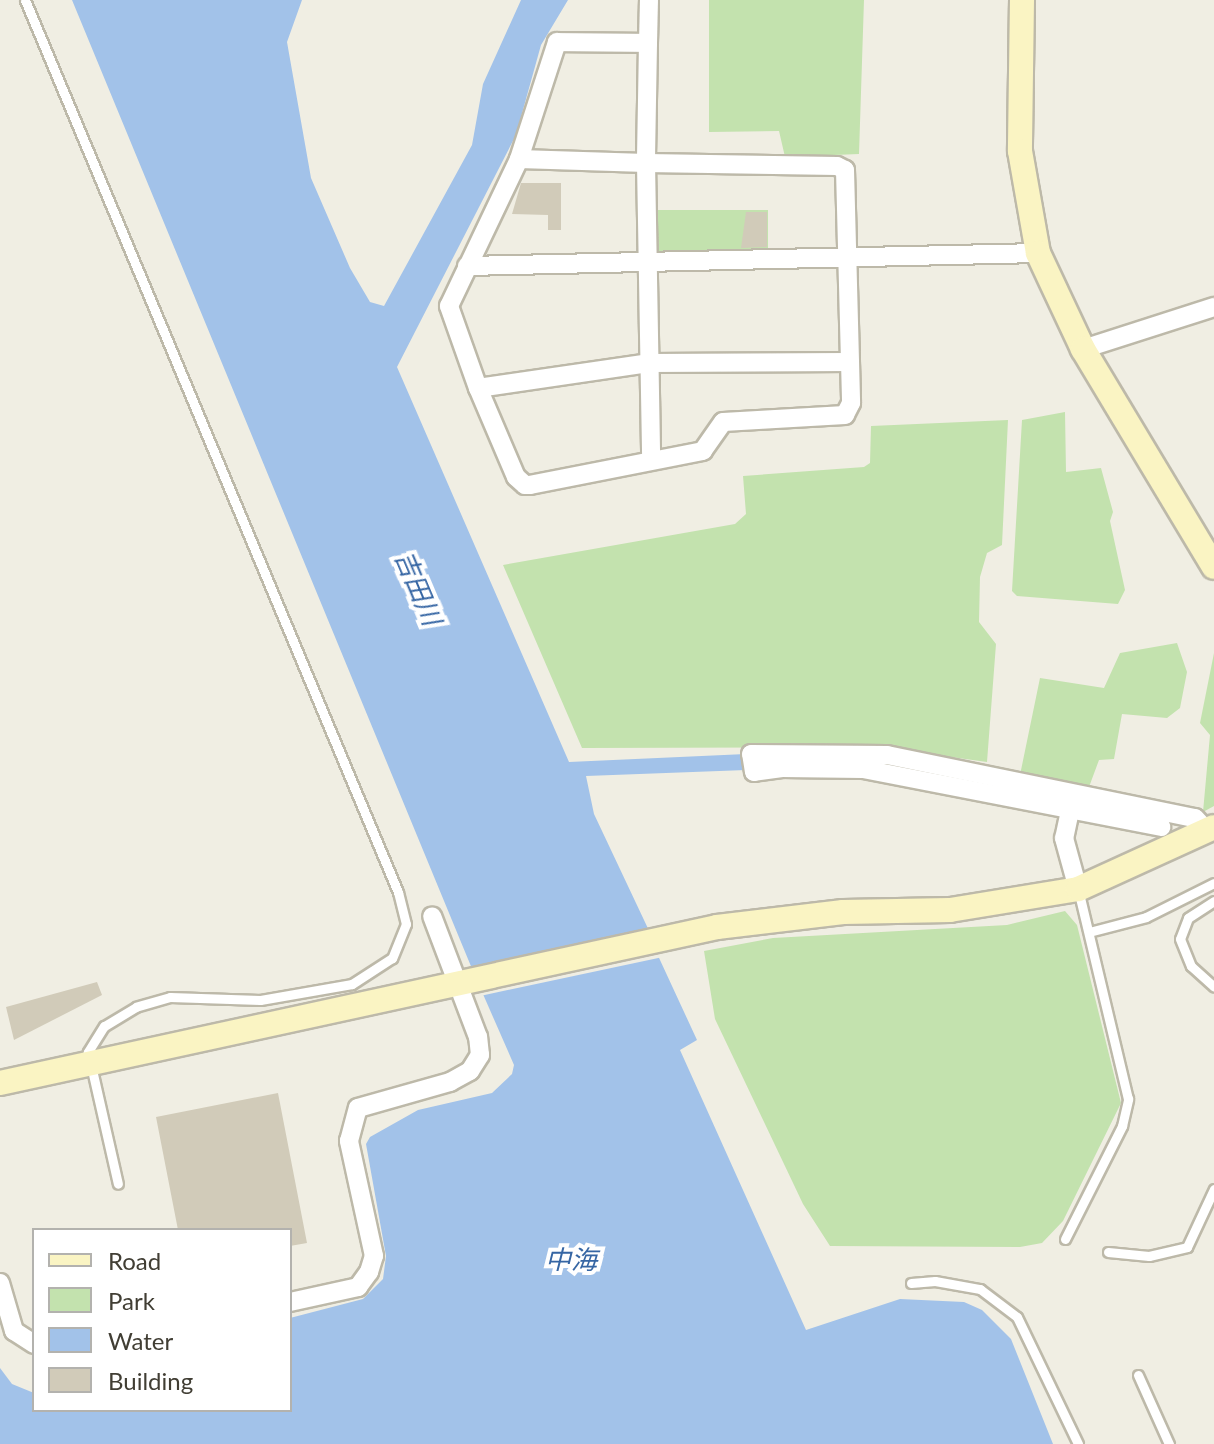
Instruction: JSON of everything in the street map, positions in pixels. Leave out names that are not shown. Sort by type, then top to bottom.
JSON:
[{"type":"street","points":[[649,0],[646,163],[651,460]]},
{"type":"street","points":[[1022,0],[1020,151],[1038,253],[1083,349],[1214,567]]},
{"type":"street","points":[[519,159],[843,168],[849,258],[851,403],[839,418],[723,422],[714,428],[710,445],[703,451],[525,485],[516,477],[449,315],[467,266],[519,159],[557,42],[648,43]]},
{"type":"street","points":[[467,266],[1038,253]]},
{"type":"street","points":[[1083,349],[1214,307]]},
{"type":"street","points":[[478,388],[490,382],[650,363],[850,362]]},
{"type":"street","points":[[753,765],[751,754],[782,761],[871,753],[1161,827]]},
{"type":"street","points":[[0,1083],[717,927],[843,912],[950,910],[1078,889],[1210,829],[1195,818],[991,783]]},
{"type":"street","points":[[1071,806],[1064,838],[1078,889]]},
{"type":"street","points":[[292,1302],[358,1287],[369,1272],[374,1256],[349,1141],[352,1117],[368,1101],[450,1082],[470,1071],[480,1044],[464,984],[432,916]]},
{"type":"street","points":[[0,1283],[14,1331],[32,1343]]},
{"type":"lane","points":[[25,0],[398,892],[406,924],[392,958],[361,980],[260,1000],[154,1000],[104,1026],[90,1043],[90,1061],[118,1184]]},
{"type":"lane","points":[[1089,932],[1146,917],[1214,883]]},
{"type":"lane","points":[[1065,1239],[1128,1108],[1078,889]]},
{"type":"lane","points":[[1214,901],[1188,918],[1180,939],[1191,966],[1214,987]]},
{"type":"lane","points":[[1108,1252],[1149,1256],[1187,1247],[1198,1232],[1214,1189]]},
{"type":"lane","points":[[911,1283],[935,1281],[980,1289],[1017,1317],[1078,1444]]},
{"type":"lane","points":[[1138,1375],[1169,1444]]},
{"type":"green space","points":[[709,0],[864,0],[859,154],[785,157],[779,131],[709,132]]},
{"type":"green space","points":[[655,210],[768,210],[768,252],[655,252]]},
{"type":"green space","points":[[1065,412],[1066,472],[1101,468],[1113,512],[1110,521],[1125,590],[1118,604],[1017,596],[1012,591],[1022,420]]},
{"type":"green space","points":[[1008,420],[1002,545],[987,553],[980,577],[979,622],[996,644],[987,762],[879,747],[582,748],[503,565],[735,524],[746,514],[743,476],[864,467],[870,463],[871,426]]},
{"type":"green space","points":[[1177,643],[1187,672],[1180,708],[1167,718],[1122,714],[1114,759],[1099,760],[1089,787],[1020,775],[1040,678],[1104,688],[1120,653]]},
{"type":"green space","points":[[1214,653],[1214,806],[1203,812],[1210,735],[1200,723]]},
{"type":"green space","points":[[1065,911],[1077,925],[1121,1103],[1063,1221],[1042,1243],[1020,1247],[830,1246],[803,1204],[715,1019],[704,951],[773,938],[1007,925]]},
{"type":"water","name":"吉田川","points":[[72,0],[302,0],[287,42],[311,178],[350,268],[370,302],[384,306],[472,145],[483,84],[521,0],[568,0],[541,45],[516,135],[397,367],[569,762],[746,754],[746,770],[586,776],[594,814],[652,937],[475,976]]},
{"type":"water","name":"中海","points":[[654,947],[697,1040],[680,1050],[806,1330],[900,1299],[964,1302],[982,1310],[1011,1339],[1053,1444],[0,1444],[0,1368],[12,1384],[32,1392],[32,1412],[292,1412],[292,1317],[363,1299],[383,1279],[386,1256],[366,1144],[370,1137],[418,1110],[492,1093],[512,1074],[514,1065],[479,985]]},
{"type":"pier","points":[[657,944],[663,957],[480,996],[475,985]]},
{"type":"building","points":[[521,183],[561,183],[561,230],[548,230],[548,215],[512,214]]},
{"type":"building","points":[[746,212],[767,212],[767,247],[741,248]]},
{"type":"building","points":[[97,982],[102,995],[14,1040],[6,1007]]},
{"type":"building","points":[[278,1093],[307,1243],[292,1246],[292,1228],[178,1228],[156,1117]]}]
